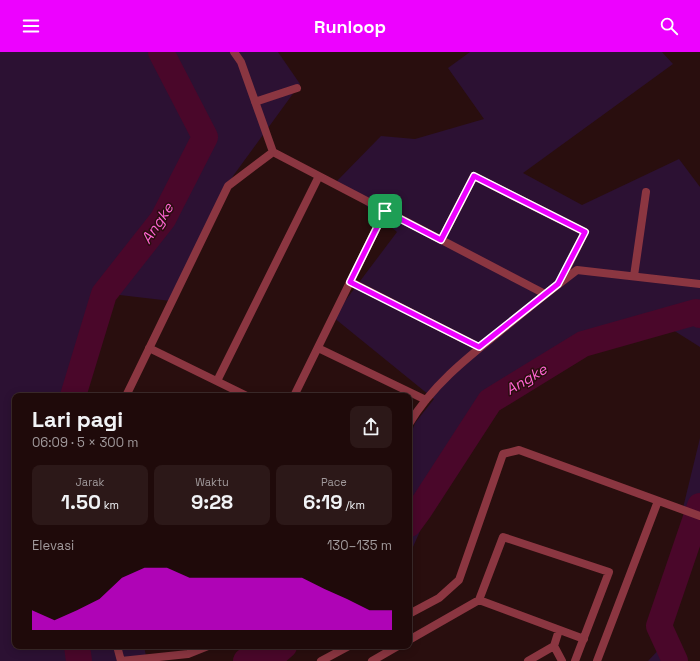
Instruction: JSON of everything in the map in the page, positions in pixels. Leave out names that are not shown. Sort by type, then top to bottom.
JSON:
[{"type":"street","points":[[234,52],[241,62],[273,152],[545,294]]},
{"type":"street","points":[[255,102],[297,88]]},
{"type":"street","points":[[127,393],[228,186],[273,152]]},
{"type":"street","points":[[217,381],[319,176]]},
{"type":"street","points":[[441,240],[474,176],[585,232],[558,284]]},
{"type":"street","points":[[634,276],[646,192]]},
{"type":"street","points":[[296,393],[385,211]]},
{"type":"street","points":[[413,413],[453,370],[479,347],[577,270],[700,284]]},
{"type":"street","points":[[350,282],[479,347]]},
{"type":"street","points":[[149,348],[242,393]]},
{"type":"street","points":[[318,348],[411,393]]},
{"type":"street","points":[[412,393],[426,400]]},
{"type":"street","points":[[412,612],[439,598],[459,580],[503,454],[519,450],[700,516]]},
{"type":"street","points":[[597,661],[658,501]]},
{"type":"street","points":[[412,638],[479,600],[504,537],[609,572],[575,661]]},
{"type":"street","points":[[479,600],[584,639]]},
{"type":"street","points":[[528,661],[554,646],[560,630]]},
{"type":"street","points":[[554,646],[562,661]]},
{"type":"street","points":[[118,649],[121,661],[188,654],[200,649]]},
{"type":"street","points":[[321,661],[343,649]]},
{"type":"street","points":[[372,661],[393,649]]},
{"type":"shaded area","points":[[0,52],[278,52],[300,84],[233,176],[171,301],[94,292],[67,393],[12,393],[12,649],[145,649],[147,661],[0,661]]},
{"type":"shaded area","points":[[470,52],[662,52],[673,64],[523,173],[582,205],[679,159],[700,187],[700,347],[673,330],[558,359],[458,445],[412,549],[412,431],[415,423],[434,399],[333,317],[397,232],[337,181],[381,136],[415,139],[484,119],[448,68]]},
{"type":"shaded area","points":[[700,438],[700,516],[682,512]]},
{"type":"shaded area","points":[[667,641],[687,661],[648,661]]},
{"type":"waterway","name":"Angke","points":[[74,393],[104,294],[163,219],[205,137],[161,52]]},
{"type":"waterway","name":"Angke","points":[[412,520],[490,401],[583,344],[696,312],[700,315]]},
{"type":"waterway","name":"Angke","points":[[675,661],[659,626],[700,506]]},
{"type":"waterway","name":"Angke","points":[[77,649],[79,661]]},
{"type":"waterway","name":"Angke","points":[[246,661],[277,652],[280,649]]},
{"type":"route","points":[[474,176],[585,232],[558,284],[479,347],[350,282],[385,211],[441,240],[474,176]]}]
